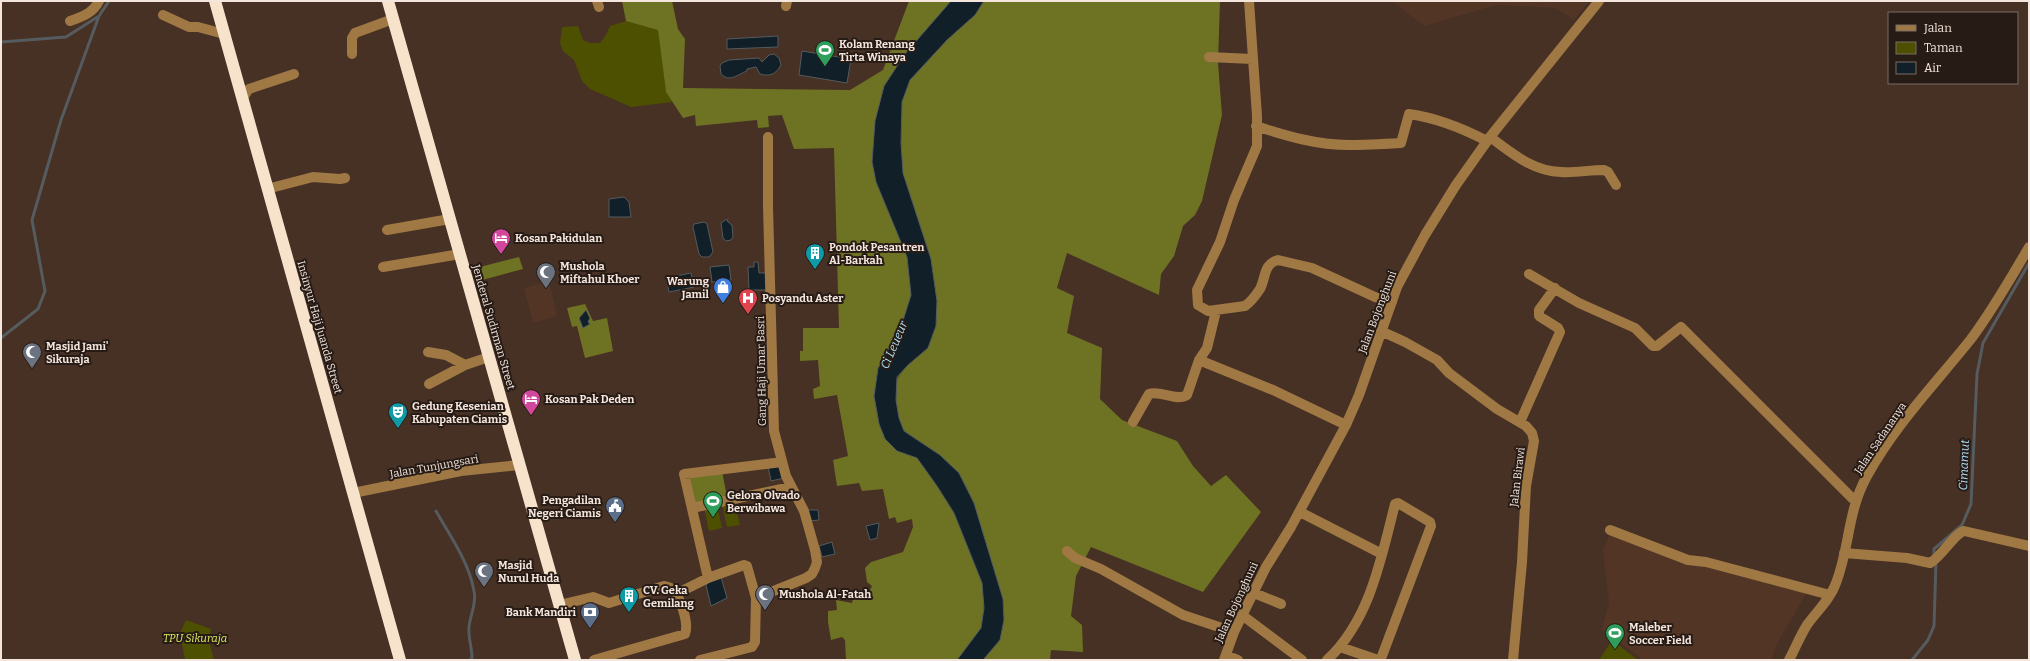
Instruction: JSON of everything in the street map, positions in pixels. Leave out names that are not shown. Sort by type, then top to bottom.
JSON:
[{"type":"highway","name":"Insinyur Haji Juanda Street","points":[[214,1],[400,660]]},
{"type":"highway","name":"Jenderal Sudirman Street","points":[[388,1],[575,660]]},
{"type":"street","points":[[70,21],[82,17],[95,9],[99,1]]},
{"type":"street","points":[[1249,1],[1257,116],[1257,146],[1220,242],[1197,290],[1198,305],[1208,311],[1245,306],[1250,302],[1260,288],[1267,267],[1273,261],[1278,260],[1312,268],[1375,297],[1392,302]]},
{"type":"street","name":"Jalan Bojonghuni","points":[[1225,658],[1234,632],[1272,555],[1300,512],[1346,425],[1360,395],[1397,287],[1438,213],[1489,139],[1599,1]]},
{"type":"street","points":[[163,15],[189,26],[224,34]]},
{"type":"street","points":[[352,54],[352,38],[355,33],[393,19]]},
{"type":"street","points":[[1208,56],[1252,59]]},
{"type":"street","points":[[242,99],[249,89],[294,74]]},
{"type":"street","points":[[1256,126],[1284,136],[1318,142],[1348,145],[1401,143],[1409,114],[1429,117],[1489,139],[1521,160],[1542,169],[1561,172],[1604,170],[1608,172],[1616,185]]},
{"type":"street","name":"Gang Haji Umar Basri","points":[[756,598],[806,578],[812,574],[817,562],[804,511],[791,487],[782,462],[774,432],[768,137]]},
{"type":"street","points":[[267,189],[313,177],[345,178]]},
{"type":"street","points":[[387,230],[450,219]]},
{"type":"street","name":"Jalan Sadananya","points":[[1789,660],[1807,626],[1830,596],[1838,578],[1855,501],[1867,476],[1908,414],[1971,338],[2029,247]]},
{"type":"street","points":[[383,267],[460,254]]},
{"type":"street","points":[[1529,274],[1579,303],[1635,328],[1653,346],[1657,346],[1681,327],[1855,501]]},
{"type":"street","points":[[1520,422],[1560,332],[1558,328],[1539,316],[1539,310],[1554,288]]},
{"type":"street","points":[[1133,422],[1149,394],[1156,392],[1182,397],[1187,395],[1199,360],[1207,348],[1216,311]]},
{"type":"street","name":"Jalan Birawi","points":[[1381,331],[1405,342],[1437,360],[1450,373],[1497,409],[1520,422],[1532,433],[1534,440],[1526,486],[1522,562],[1513,660]]},
{"type":"street","points":[[428,352],[446,355],[465,365]]},
{"type":"street","points":[[429,384],[465,365],[489,357]]},
{"type":"street","points":[[1199,360],[1273,390],[1346,425]]},
{"type":"street","points":[[708,578],[684,474],[782,462]]},
{"type":"street","name":"Jalan Tunjungsari","points":[[353,493],[461,471],[520,465]]},
{"type":"street","points":[[692,508],[791,487]]},
{"type":"street","points":[[1327,660],[1340,647],[1365,605],[1376,579],[1395,504],[1398,503],[1430,522],[1431,526],[1382,659],[1340,647]]},
{"type":"street","points":[[1300,512],[1382,554]]},
{"type":"street","points":[[1610,530],[1688,560],[1706,562],[1830,596]]},
{"type":"street","points":[[1844,553],[1907,558],[1928,563],[1935,559],[1961,532],[2029,546]]},
{"type":"street","points":[[1067,551],[1075,558],[1101,569],[1183,615],[1234,632]]},
{"type":"street","points":[[676,594],[708,578],[744,565],[747,566],[756,598],[755,642],[752,647],[700,660]]},
{"type":"street","points":[[559,605],[593,597],[609,603],[664,586],[671,588],[676,594],[686,626],[685,634],[594,660]]},
{"type":"street","points":[[1254,592],[1281,604]]},
{"type":"street","points":[[1242,615],[1302,660]]},
{"type":"street","points":[[1225,658],[1238,660]]},
{"type":"shaded area","points":[[1392,1],[1589,1],[1574,20],[1556,8],[1497,5],[1424,26]]},
{"type":"shaded area","points":[[549,281],[557,316],[533,323],[524,288]]},
{"type":"shaded area","points":[[1610,533],[1808,591],[1778,642],[1771,660],[1643,660],[1602,629],[1609,603],[1603,551]]},
{"type":"green space","points":[[622,1],[672,1],[678,29],[685,39],[683,88],[850,90],[883,70],[909,1],[951,1],[905,54],[884,86],[876,182],[907,257],[911,295],[900,330],[878,368],[897,451],[917,458],[937,486],[954,513],[982,583],[984,608],[981,628],[957,660],[846,660],[845,640],[842,637],[831,640],[828,611],[837,610],[836,600],[852,603],[854,593],[869,592],[872,586],[867,582],[865,568],[871,562],[903,552],[913,527],[912,519],[897,523],[895,517],[889,519],[883,489],[862,491],[859,483],[837,486],[833,460],[848,456],[837,395],[814,399],[813,389],[820,386],[818,360],[800,361],[800,351],[803,351],[803,328],[839,328],[834,148],[794,149],[782,115],[768,116],[769,127],[758,128],[757,120],[696,126],[695,115],[683,118],[666,92],[658,30],[626,21]]},
{"type":"green space","points":[[984,1],[1220,1],[1218,63],[1222,115],[1202,201],[1195,215],[1183,226],[1174,256],[1161,274],[1159,295],[1067,253],[1057,288],[1074,296],[1067,333],[1102,348],[1100,399],[1122,420],[1177,441],[1193,466],[1211,486],[1226,475],[1261,512],[1203,592],[1091,547],[1076,576],[1071,616],[1082,625],[1083,652],[1051,650],[1050,660],[983,660],[1000,640],[1004,620],[1003,599],[919,442],[907,433],[901,426],[896,403],[896,387],[899,376],[928,348],[912,206],[903,173],[901,143],[902,102],[910,80],[947,40],[975,15]]},
{"type":"green space","points":[[626,21],[658,29],[666,92],[673,102],[631,107],[590,89],[582,81],[574,60],[563,51],[560,43],[562,27],[578,26],[583,40],[590,43],[600,43],[610,26]]},
{"type":"green space","points":[[519,257],[523,269],[475,282],[472,269]]},
{"type":"green space","points":[[585,304],[593,321],[607,318],[613,351],[585,358],[577,326],[572,327],[567,308]]},
{"type":"green space","points":[[722,471],[727,497],[695,504],[688,476]]},
{"type":"green space","points":[[734,501],[740,525],[727,527],[722,504]]},
{"type":"green space","name":"Gelora Olvado Berwibawa","points":[[717,504],[722,528],[709,531],[704,507]]},
{"type":"green space","name":"TPU Sikuraja","points":[[186,620],[211,629],[209,641],[214,660],[185,660],[180,633]]},
{"type":"green space","name":"Maleber Soccer Field","points":[[1612,640],[1638,660],[1599,660]]},
{"type":"water","name":"Ci Leueur","points":[[951,1],[984,1],[975,15],[947,40],[910,80],[902,102],[901,143],[903,173],[931,259],[937,301],[936,326],[928,348],[908,365],[897,377],[896,400],[899,418],[904,431],[940,455],[959,473],[974,503],[1003,599],[1004,620],[1000,640],[983,660],[957,660],[981,628],[984,608],[982,583],[954,513],[917,458],[897,451],[885,439],[879,424],[874,396],[878,368],[900,330],[911,295],[907,257],[876,182],[872,162],[875,121],[884,86],[905,54]]},
{"type":"water","points":[[778,36],[778,47],[727,49],[727,39]]},
{"type":"water","name":"Kolam Renang Tirta Winaya","points":[[802,51],[851,59],[847,83],[799,75]]},
{"type":"water","points":[[774,54],[779,58],[781,65],[777,71],[770,75],[760,74],[756,67],[747,69],[747,71],[731,78],[724,77],[721,74],[720,66],[722,63],[729,60],[759,58],[762,62],[769,55]]},
{"type":"water","points":[[624,197],[629,202],[631,217],[609,217],[609,199]]},
{"type":"water","points":[[727,219],[732,225],[733,237],[731,240],[726,241],[723,238],[721,223]]},
{"type":"water","points":[[704,222],[707,224],[713,252],[709,257],[702,257],[699,254],[693,227],[694,224]]},
{"type":"water","points":[[754,262],[758,262],[759,273],[766,273],[767,290],[749,290],[748,267],[754,267]]},
{"type":"water","points":[[729,265],[731,280],[712,282],[710,267]]},
{"type":"water","points":[[691,273],[694,287],[669,292],[666,278]]},
{"type":"water","points":[[586,310],[590,318],[588,322],[590,324],[583,328],[579,318]]},
{"type":"water","points":[[780,463],[784,478],[771,481],[768,466]]},
{"type":"water","points":[[806,510],[818,510],[819,520],[809,521]]},
{"type":"water","points":[[879,523],[877,538],[870,540],[866,526]]},
{"type":"water","points":[[832,542],[835,554],[822,557],[819,546]]},
{"type":"water","points":[[721,577],[727,598],[711,606],[706,585],[709,581]]},
{"type":"waterway","points":[[1,42],[66,37],[99,16],[109,1]]},
{"type":"waterway","points":[[1,338],[38,309],[45,291],[32,220],[61,120],[99,16]]},
{"type":"waterway","name":"Cimamut","points":[[1934,557],[1934,549],[1962,525],[1971,504],[1977,374],[1983,343],[2029,263]]},
{"type":"waterway","points":[[436,511],[453,540],[472,580],[475,596],[469,627],[472,658],[470,660]]},
{"type":"waterway","name":"Cimamut","points":[[1912,660],[1928,640],[1934,626],[1936,562]]},
{"type":"place","name":"Kolam Renang Tirta Winaya","points":[[825,67]]},
{"type":"place","name":"Kosan Pakidulan","points":[[501,255]]},
{"type":"place","name":"Pondok Pesantren Al-Barkah","points":[[815,270]]},
{"type":"place","name":"Mushola Miftahul Khoer","points":[[546,289]]},
{"type":"place","name":"Warung Jamil","points":[[723,304]]},
{"type":"place","name":"Posyandu Aster","points":[[748,315]]},
{"type":"place","name":"Masjid Jami' Sikuraja","points":[[32,369]]},
{"type":"place","name":"Kosan Pak Deden","points":[[531,416]]},
{"type":"place","name":"Gedung Kesenian Kabupaten Ciamis","points":[[398,429]]},
{"type":"place","name":"Gelora Olvado Berwibawa","points":[[713,518]]},
{"type":"place","name":"Pengadilan Negeri Ciamis","points":[[615,523]]},
{"type":"place","name":"Masjid Nurul Huda","points":[[484,588]]},
{"type":"place","name":"Mushola Al-Fatah","points":[[765,611]]},
{"type":"place","name":"CV. Geka Gemilang","points":[[629,613]]},
{"type":"place","name":"Bank Mandiri","points":[[590,629]]},
{"type":"place","name":"Maleber Soccer Field","points":[[1615,650]]}]
